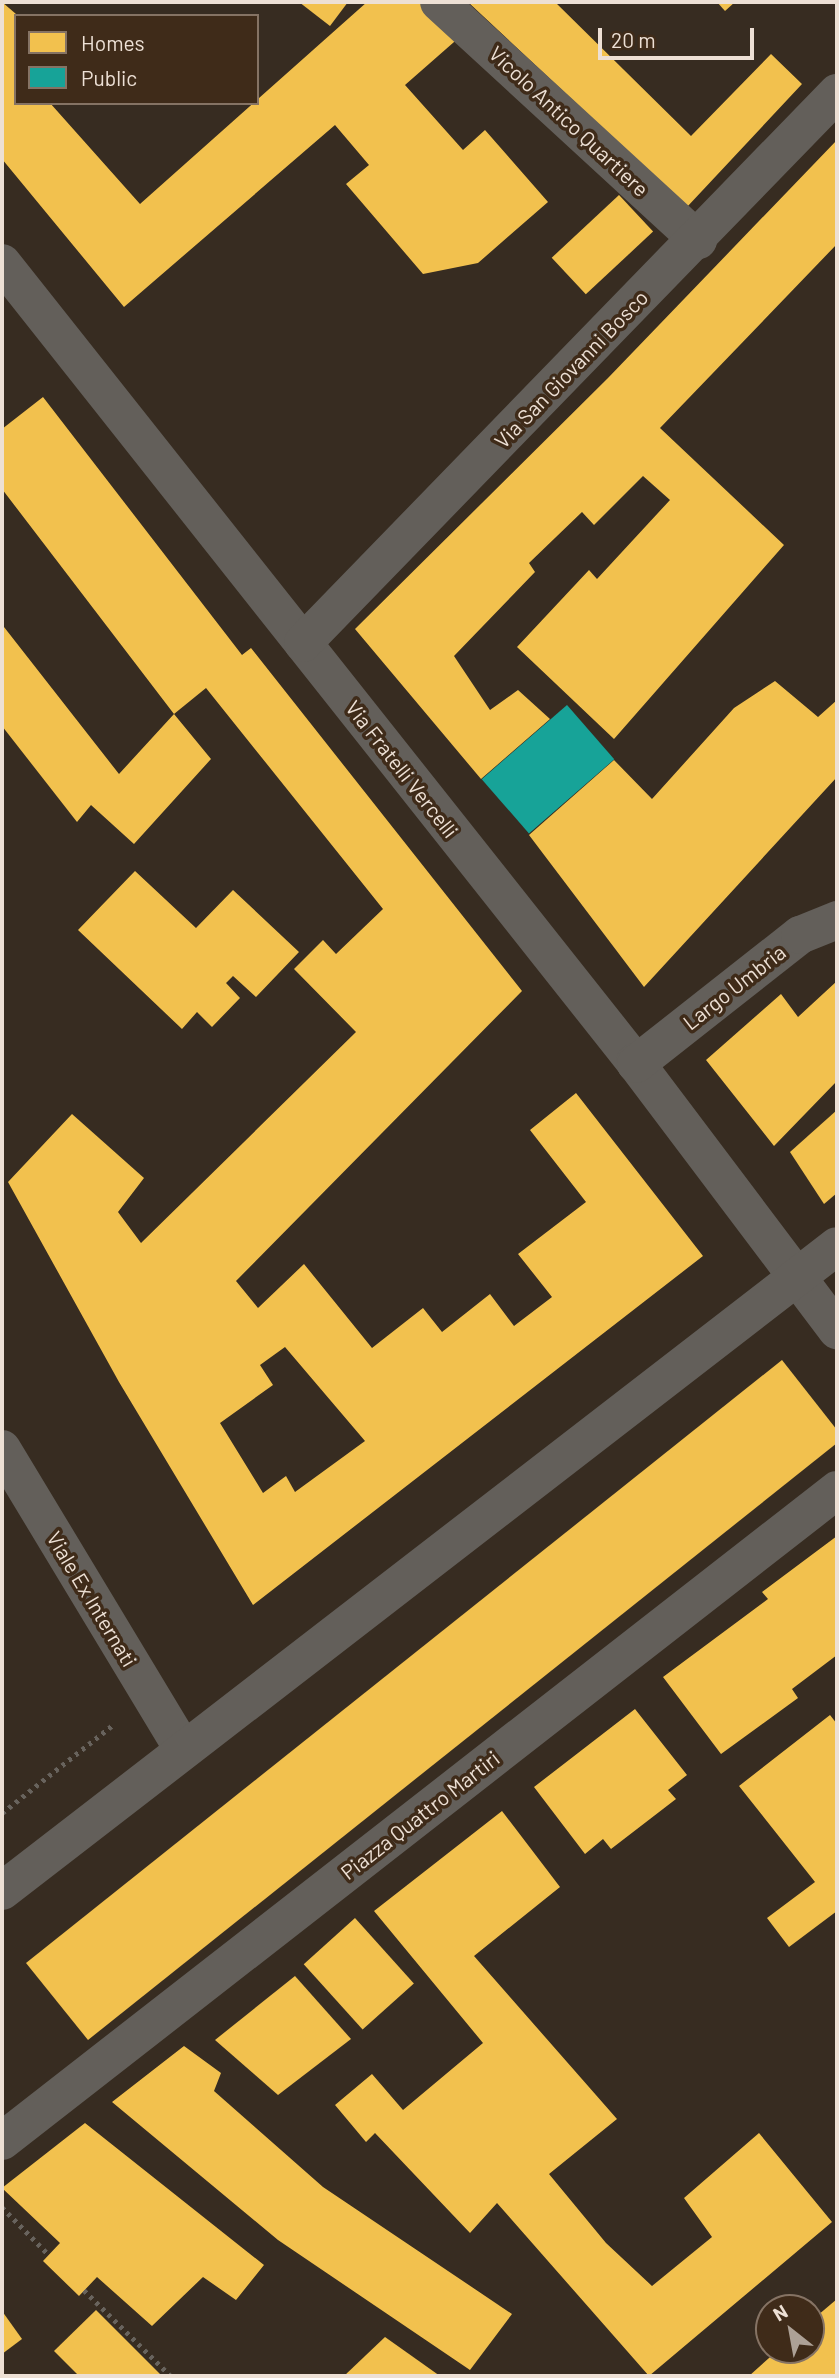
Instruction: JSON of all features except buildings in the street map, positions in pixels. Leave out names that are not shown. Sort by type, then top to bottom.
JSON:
[{"type":"street","name":"Vicolo Antico Quartiere","points":[[439,2],[698,240]]},
{"type":"street","name":"Via San Giovanni Bosco","points":[[303,643],[698,240],[837,93]]},
{"type":"street","name":"Via Fratelli Vercelli","points":[[2,263],[636,1064],[837,1330]]},
{"type":"street","name":"Largo Umbria","points":[[636,1064],[800,935],[837,920]]},
{"type":"street","points":[[2,1891],[837,1246]]},
{"type":"street","name":"Viale Ex Internati","points":[[2,1449],[183,1749]]},
{"type":"street","name":"Piazza Quattro Martiri","points":[[2,2141],[837,1490]]},
{"type":"path","points":[[2,1813],[150,1695]]},
{"type":"path","points":[[2,2207],[50,2255]]},
{"type":"path","points":[[84,2290],[171,2376]]}]
